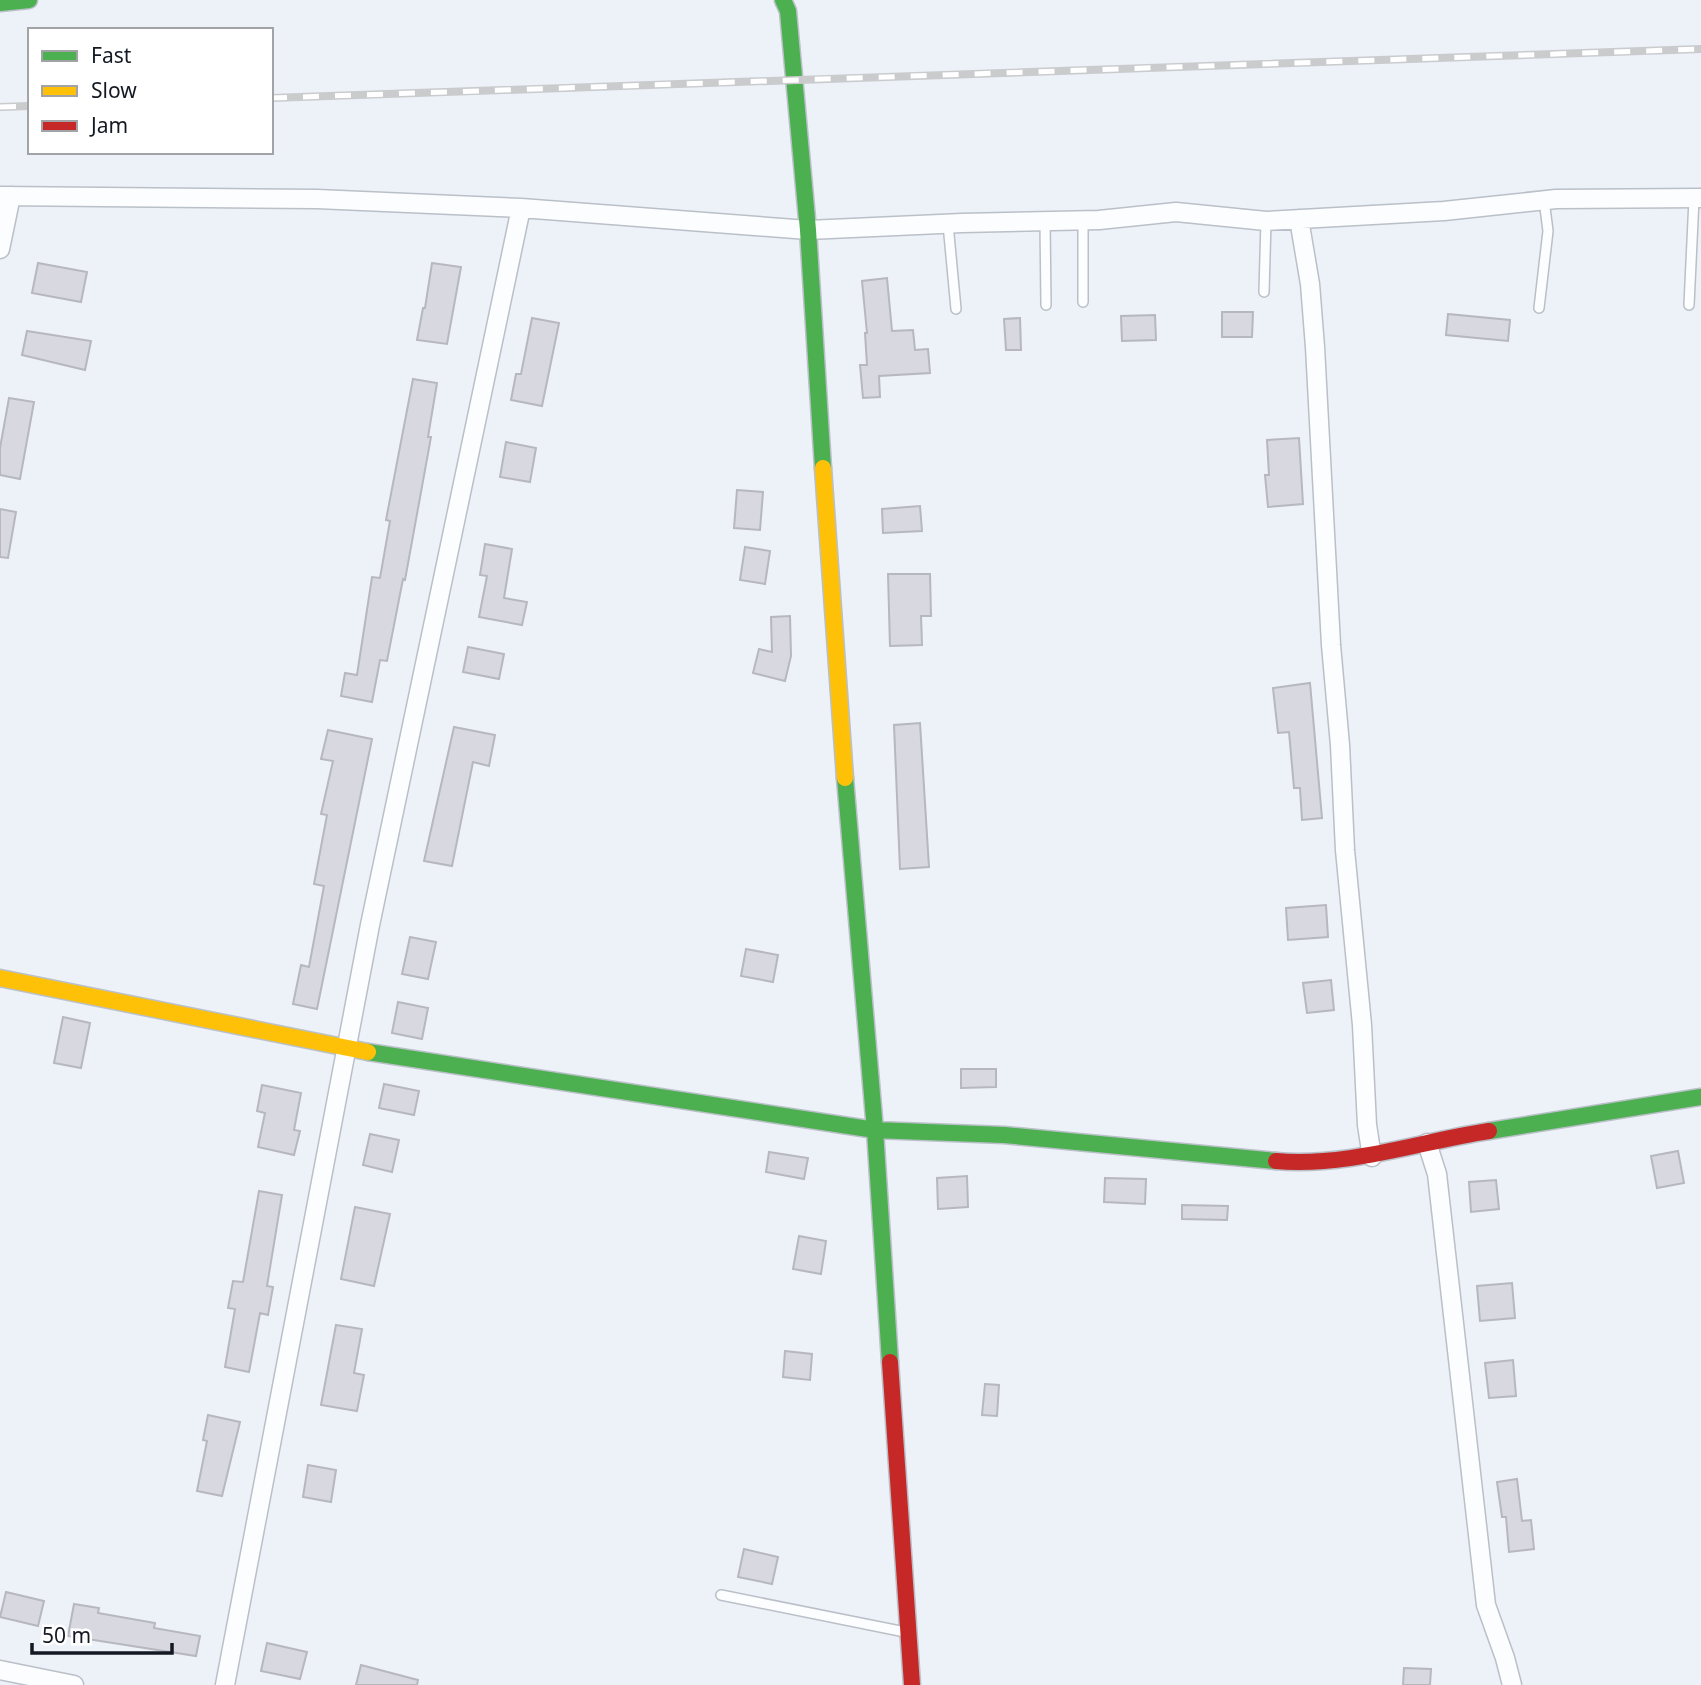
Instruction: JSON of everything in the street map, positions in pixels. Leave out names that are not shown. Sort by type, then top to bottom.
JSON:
[{"type":"street","points":[[0,2],[29,0]]},
{"type":"street","points":[[788,4],[808,230],[838,692],[875,1130],[912,1685]]},
{"type":"street","points":[[0,249],[5,196],[317,199],[521,208],[808,230],[1083,220],[1176,212],[1266,221],[1444,211],[1544,200],[1698,199]]},
{"type":"street","points":[[225,1685],[370,925],[521,208]]},
{"type":"street","points":[[1299,219],[1310,284],[1315,347],[1345,850],[1362,1026],[1367,1125],[1372,1157]]},
{"type":"street","points":[[0,978],[346,1049],[875,1130],[934,1129],[1040,1136],[1188,1153],[1309,1163],[1372,1157],[1475,1133],[1625,1112],[1701,1097]]},
{"type":"street","points":[[1427,1143],[1437,1174],[1486,1605],[1506,1658],[1512,1685]]},
{"type":"street","points":[[0,1670],[74,1685]]},
{"type":"lane","points":[[1689,305],[1698,199]]},
{"type":"lane","points":[[1539,308],[1548,232],[1544,200]]},
{"type":"lane","points":[[1083,220],[1083,302]]},
{"type":"lane","points":[[1045,221],[1046,304]]},
{"type":"lane","points":[[1264,292],[1266,221]]},
{"type":"lane","points":[[948,224],[956,309]]},
{"type":"lane","points":[[722,1595],[908,1632]]},
{"type":"building","points":[[38,263],[87,272],[81,302],[32,293]]},
{"type":"building","points":[[432,263],[461,267],[447,344],[417,340]]},
{"type":"building","points":[[887,278],[892,331],[913,330],[915,350],[928,349],[930,373],[879,376],[880,397],[863,398],[860,365],[867,365],[867,333],[862,281]]},
{"type":"building","points":[[1222,312],[1253,312],[1252,337],[1222,337]]},
{"type":"building","points":[[1448,314],[1510,320],[1508,341],[1446,335]]},
{"type":"building","points":[[1155,315],[1156,340],[1122,341],[1121,316]]},
{"type":"building","points":[[532,318],[559,323],[542,406],[511,400],[516,374],[521,374]]},
{"type":"building","points":[[1020,318],[1021,350],[1006,350],[1004,319]]},
{"type":"building","points":[[27,331],[91,341],[85,370],[22,355]]},
{"type":"building","points":[[413,379],[437,383],[428,437],[431,437],[387,661],[380,660],[372,702],[341,696],[345,673],[357,675],[372,577],[380,578],[390,521],[386,520]]},
{"type":"building","points":[[9,398],[34,402],[20,479],[0,475],[0,448]]},
{"type":"building","points":[[1299,438],[1303,504],[1268,507],[1265,475],[1269,475],[1267,440]]},
{"type":"building","points":[[506,442],[536,448],[530,482],[500,477]]},
{"type":"building","points":[[737,490],[763,492],[760,530],[734,528]]},
{"type":"building","points":[[920,506],[922,531],[883,533],[882,509]]},
{"type":"building","points":[[0,509],[16,512],[8,558],[0,557]]},
{"type":"building","points":[[485,544],[512,549],[504,598],[527,602],[522,625],[479,617],[487,576],[480,575]]},
{"type":"building","points":[[745,547],[770,551],[765,584],[740,580]]},
{"type":"building","points":[[888,574],[930,574],[931,616],[921,616],[922,645],[890,646]]},
{"type":"building","points":[[790,616],[791,656],[785,681],[753,673],[759,649],[772,652],[771,617]]},
{"type":"building","points":[[468,647],[504,654],[499,679],[463,672]]},
{"type":"building","points":[[1310,683],[1322,818],[1302,820],[1300,788],[1294,788],[1289,732],[1278,733],[1273,688]]},
{"type":"building","points":[[920,723],[929,867],[900,869],[894,725]]},
{"type":"building","points":[[454,727],[495,735],[489,766],[473,762],[452,866],[424,861]]},
{"type":"building","points":[[328,730],[372,739],[317,1009],[293,1004],[301,965],[309,967],[324,886],[314,884],[327,815],[321,814],[333,761],[321,759]]},
{"type":"building","points":[[1326,905],[1328,937],[1288,940],[1286,908]]},
{"type":"building","points":[[410,937],[436,942],[428,979],[402,974]]},
{"type":"building","points":[[746,949],[778,955],[773,982],[741,976]]},
{"type":"building","points":[[1331,980],[1334,1010],[1307,1013],[1303,983]]},
{"type":"building","points":[[398,1002],[428,1008],[422,1039],[392,1033]]},
{"type":"building","points":[[63,1017],[90,1023],[81,1068],[54,1063]]},
{"type":"building","points":[[961,1069],[996,1069],[996,1087],[961,1088]]},
{"type":"building","points":[[384,1084],[419,1091],[414,1115],[379,1108]]},
{"type":"building","points":[[262,1085],[301,1093],[294,1130],[300,1131],[294,1155],[258,1147],[265,1113],[257,1111]]},
{"type":"building","points":[[370,1134],[399,1140],[392,1172],[363,1165]]},
{"type":"building","points":[[1678,1151],[1684,1183],[1657,1188],[1651,1156]]},
{"type":"building","points":[[769,1152],[808,1158],[804,1179],[766,1172]]},
{"type":"building","points":[[967,1176],[968,1207],[938,1209],[937,1178]]},
{"type":"building","points":[[1105,1178],[1146,1179],[1145,1204],[1104,1202]]},
{"type":"building","points":[[1496,1180],[1499,1209],[1471,1212],[1469,1182]]},
{"type":"building","points":[[259,1191],[282,1195],[267,1286],[273,1287],[268,1315],[260,1313],[249,1372],[225,1367],[235,1309],[228,1308],[233,1281],[243,1282]]},
{"type":"building","points":[[1182,1205],[1228,1206],[1227,1220],[1182,1219]]},
{"type":"building","points":[[355,1207],[390,1214],[374,1286],[341,1279]]},
{"type":"building","points":[[799,1236],[826,1241],[821,1274],[793,1269]]},
{"type":"building","points":[[1512,1283],[1515,1318],[1480,1321],[1477,1286]]},
{"type":"building","points":[[336,1325],[362,1329],[354,1373],[364,1375],[357,1411],[321,1405]]},
{"type":"building","points":[[785,1351],[812,1354],[810,1380],[783,1377]]},
{"type":"building","points":[[1513,1360],[1516,1396],[1489,1398],[1485,1363]]},
{"type":"building","points":[[985,1384],[999,1385],[997,1416],[982,1415]]},
{"type":"building","points":[[208,1415],[240,1422],[222,1496],[197,1491],[207,1441],[203,1440]]},
{"type":"building","points":[[308,1465],[336,1470],[331,1502],[303,1497]]},
{"type":"building","points":[[1517,1479],[1522,1521],[1531,1520],[1534,1549],[1509,1552],[1506,1517],[1502,1517],[1497,1482]]},
{"type":"building","points":[[744,1549],[778,1557],[772,1584],[738,1577]]},
{"type":"building","points":[[6,1592],[44,1601],[38,1626],[0,1617]]},
{"type":"building","points":[[74,1604],[99,1608],[98,1613],[155,1623],[154,1628],[200,1636],[196,1656],[68,1636]]},
{"type":"building","points":[[267,1643],[307,1652],[300,1679],[261,1671]]},
{"type":"building","points":[[361,1665],[418,1680],[417,1685],[356,1685]]},
{"type":"building","points":[[1404,1668],[1431,1669],[1430,1685],[1403,1685]]},
{"type":"railway","points":[[273,98],[1701,49]]},
{"type":"railway","points":[[0,107],[28,106]]},
{"type":"traffic: fast","points":[[0,3],[29,0]]},
{"type":"traffic: fast","points":[[783,0],[788,11],[808,230],[823,468]]},
{"type":"traffic: fast","points":[[845,778],[875,1130],[890,1362]]},
{"type":"traffic: fast","points":[[368,1052],[875,1130],[1004,1135],[1276,1161]]},
{"type":"traffic: fast","points":[[1489,1131],[1701,1097]]},
{"type":"traffic: slow","points":[[823,468],[845,778]]},
{"type":"traffic: slow","points":[[0,978],[368,1052]]},
{"type":"traffic: jam","points":[[1276,1161],[1303,1162],[1357,1157],[1489,1131]]},
{"type":"traffic: jam","points":[[890,1362],[912,1685]]}]
